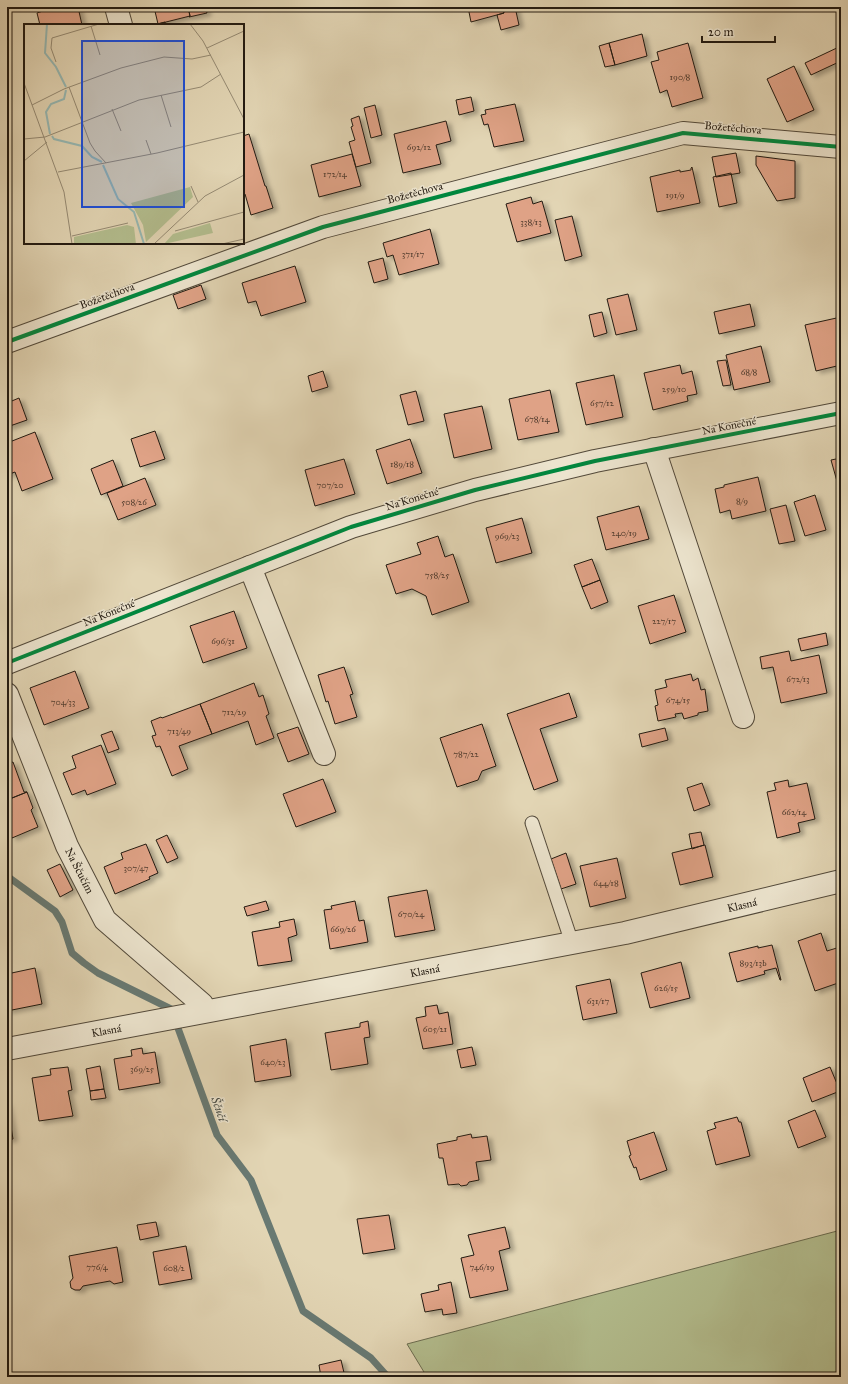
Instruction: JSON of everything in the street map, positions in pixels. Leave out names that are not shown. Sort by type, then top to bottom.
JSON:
[{"type":"street","points":[[116,7],[121,24]]},
{"type":"street","name":"Božetěchova","points":[[7,342],[323,227],[683,133],[841,147]]},
{"type":"street","name":"Na Konečné","points":[[7,663],[351,527],[475,490],[595,461],[841,414]]},
{"type":"street","points":[[654,449],[743,717]]},
{"type":"street","points":[[250,567],[324,754]]},
{"type":"street","name":"Na Ščučím","points":[[7,694],[67,846],[106,920],[202,1004],[205,1011]]},
{"type":"street","name":"Klasná","points":[[7,1049],[625,933],[841,881]]},
{"type":"lane","points":[[532,823],[572,943]]},
{"type":"green space","points":[[841,1230],[841,1377],[427,1377],[407,1344]]},
{"type":"building","points":[[78,7],[82,24],[40,24],[37,13],[52,8]]},
{"type":"building","points":[[154,7],[188,7],[190,16],[158,24]]},
{"type":"building","points":[[188,7],[205,7],[207,13],[189,17]]},
{"type":"building","points":[[468,7],[502,7],[504,13],[471,22]]},
{"type":"building","points":[[502,7],[515,7],[519,25],[501,30],[497,15],[504,13]]},
{"type":"building","points":[[642,34],[647,56],[615,65],[609,43]]},
{"type":"building","points":[[609,43],[615,65],[605,67],[599,46]]},
{"type":"building","points":[[688,43],[703,98],[672,107],[667,90],[660,93],[651,62],[659,60],[657,52]]},
{"type":"building","points":[[841,46],[841,61],[811,75],[805,63]]},
{"type":"building","points":[[794,66],[814,110],[787,122],[767,79]]},
{"type":"building","points":[[471,97],[474,111],[459,115],[456,100]]},
{"type":"building","points":[[515,104],[524,141],[494,147],[488,124],[484,125],[481,115],[486,114],[485,110]]},
{"type":"building","points":[[375,105],[382,135],[371,138],[364,108]]},
{"type":"building","points":[[359,116],[371,163],[356,167],[349,142],[355,140],[351,127],[353,126],[351,119]]},
{"type":"building","points":[[446,121],[451,141],[436,145],[441,164],[403,173],[394,134]]},
{"type":"building","points":[[249,134],[273,208],[251,215],[244,194],[244,136]]},
{"type":"building","points":[[736,153],[740,173],[716,177],[712,157]]},
{"type":"building","points":[[352,154],[361,186],[319,197],[311,165]]},
{"type":"building","points":[[756,156],[795,161],[795,198],[777,201],[756,165]]},
{"type":"building","points":[[692,167],[700,203],[657,212],[650,177],[680,170],[680,172],[691,170]]},
{"type":"building","points":[[731,173],[737,203],[719,207],[713,177]]},
{"type":"building","points":[[531,197],[533,204],[542,201],[551,233],[517,242],[506,204]]},
{"type":"building","points":[[572,216],[582,256],[565,261],[555,220]]},
{"type":"building","points":[[430,229],[439,264],[399,275],[393,255],[387,257],[383,243]]},
{"type":"building","points":[[383,258],[388,279],[374,283],[368,262]]},
{"type":"building","points":[[295,266],[306,302],[261,316],[256,301],[248,303],[242,283]]},
{"type":"building","points":[[201,285],[206,299],[178,309],[173,295]]},
{"type":"building","points":[[628,294],[637,330],[616,335],[607,299]]},
{"type":"building","points":[[750,304],[755,326],[719,334],[714,312]]},
{"type":"building","points":[[602,312],[607,333],[594,337],[589,315]]},
{"type":"building","points":[[841,317],[841,365],[816,371],[805,325]]},
{"type":"building","points":[[761,346],[770,382],[734,390],[726,355]]},
{"type":"building","points":[[726,360],[731,385],[723,386],[717,361]]},
{"type":"building","points":[[680,365],[682,374],[692,371],[697,394],[687,396],[688,401],[653,410],[644,373]]},
{"type":"building","points":[[323,371],[328,387],[312,392],[308,376]]},
{"type":"building","points":[[614,375],[623,417],[586,425],[576,383]]},
{"type":"building","points":[[550,390],[559,432],[518,440],[509,399]]},
{"type":"building","points":[[416,391],[424,421],[408,425],[400,395]]},
{"type":"building","points":[[19,398],[27,420],[7,427],[7,403]]},
{"type":"building","points":[[482,406],[492,449],[454,458],[444,414]]},
{"type":"building","points":[[155,431],[165,459],[140,467],[131,439]]},
{"type":"building","points":[[35,432],[53,479],[22,491],[15,472],[7,475],[7,443]]},
{"type":"building","points":[[410,439],[422,473],[387,484],[376,450]]},
{"type":"building","points":[[841,458],[841,492],[840,492],[831,460]]},
{"type":"building","points":[[344,459],[355,494],[315,506],[305,470]]},
{"type":"building","points":[[113,460],[123,486],[101,495],[91,469]]},
{"type":"building","points":[[758,477],[766,511],[732,519],[730,510],[720,513],[715,489],[724,487],[724,485]]},
{"type":"building","points":[[145,478],[156,505],[118,520],[107,493]]},
{"type":"building","points":[[815,495],[826,530],[805,536],[794,502]]},
{"type":"building","points":[[786,505],[795,541],[779,544],[770,509]]},
{"type":"building","points":[[639,506],[649,539],[606,550],[597,517]]},
{"type":"building","points":[[522,518],[532,553],[496,563],[486,528]]},
{"type":"building","points":[[438,536],[445,557],[453,554],[469,602],[432,615],[426,596],[412,589],[396,594],[386,565],[421,554],[417,543]]},
{"type":"building","points":[[592,559],[600,580],[582,587],[574,565]]},
{"type":"building","points":[[600,580],[608,602],[591,609],[582,587]]},
{"type":"building","points":[[674,595],[686,632],[650,644],[638,606]]},
{"type":"building","points":[[234,611],[247,648],[203,663],[190,626]]},
{"type":"building","points":[[826,633],[828,645],[801,651],[798,639]]},
{"type":"building","points":[[789,651],[791,661],[819,655],[827,693],[781,703],[773,667],[762,669],[760,657]]},
{"type":"building","points":[[344,667],[353,694],[350,695],[357,717],[335,724],[328,701],[326,702],[318,675]]},
{"type":"building","points":[[75,671],[89,708],[44,725],[30,688]]},
{"type":"building","points":[[691,674],[693,681],[698,678],[701,690],[705,689],[708,711],[698,713],[698,715],[684,719],[682,713],[675,714],[676,717],[658,721],[655,706],[658,705],[655,690],[667,687],[665,680]]},
{"type":"building","points":[[254,683],[259,697],[263,695],[269,714],[266,716],[274,738],[256,745],[248,721],[212,734],[200,704]]},
{"type":"building","points":[[569,693],[577,717],[540,729],[558,781],[534,790],[507,714]]},
{"type":"building","points":[[200,704],[212,734],[179,746],[188,769],[172,776],[160,746],[156,747],[152,736],[156,735],[151,721]]},
{"type":"building","points":[[482,724],[496,766],[482,771],[478,780],[457,787],[440,738]]},
{"type":"building","points":[[298,727],[309,754],[288,762],[277,734]]},
{"type":"building","points":[[665,728],[668,740],[642,747],[639,734]]},
{"type":"building","points":[[112,731],[119,749],[108,753],[101,735]]},
{"type":"building","points":[[101,745],[116,784],[87,795],[85,790],[72,795],[63,773],[76,768],[72,756]]},
{"type":"building","points":[[13,762],[24,792],[27,792],[7,800],[7,764]]},
{"type":"building","points":[[323,779],[336,812],[296,827],[283,794]]},
{"type":"building","points":[[788,780],[789,787],[807,783],[815,819],[798,823],[800,832],[777,838],[767,792],[776,790],[774,783]]},
{"type":"building","points":[[702,783],[710,805],[694,811],[687,788]]},
{"type":"building","points":[[27,792],[33,808],[31,810],[38,827],[12,838],[7,826],[7,800]]},
{"type":"building","points":[[701,832],[704,845],[692,849],[689,834]]},
{"type":"building","points":[[167,835],[178,858],[167,863],[156,840]]},
{"type":"building","points":[[146,844],[158,873],[149,877],[150,879],[115,894],[104,867],[123,859],[121,853]]},
{"type":"building","points":[[705,845],[713,877],[680,885],[672,853]]},
{"type":"building","points":[[566,853],[576,884],[561,889],[551,859]]},
{"type":"building","points":[[617,858],[626,898],[590,907],[580,866]]},
{"type":"building","points":[[60,864],[73,890],[60,897],[47,870]]},
{"type":"building","points":[[427,890],[435,930],[395,937],[388,897]]},
{"type":"building","points":[[266,901],[269,910],[247,916],[244,907]]},
{"type":"building","points":[[355,901],[359,921],[364,920],[368,942],[330,949],[324,910],[332,909],[331,906]]},
{"type":"building","points":[[294,919],[297,935],[288,938],[292,961],[258,966],[252,932],[280,927],[279,922]]},
{"type":"building","points":[[821,933],[827,951],[840,947],[841,982],[815,991],[798,941]]},
{"type":"building","points":[[772,945],[781,980],[776,968],[764,971],[765,974],[737,982],[729,953],[758,946],[758,948]]},
{"type":"building","points":[[681,962],[690,998],[650,1008],[641,973]]},
{"type":"building","points":[[35,968],[42,1004],[7,1011],[7,974]]},
{"type":"building","points":[[610,979],[617,1013],[583,1020],[576,986]]},
{"type":"building","points":[[437,1005],[439,1014],[448,1012],[453,1044],[423,1049],[416,1018],[426,1016],[425,1007]]},
{"type":"building","points":[[368,1021],[370,1037],[364,1038],[368,1064],[331,1070],[325,1033],[360,1027],[360,1023]]},
{"type":"building","points":[[286,1039],[291,1076],[255,1082],[250,1046]]},
{"type":"building","points":[[472,1047],[476,1065],[461,1068],[457,1050]]},
{"type":"building","points":[[142,1048],[143,1054],[155,1052],[160,1083],[119,1090],[114,1059],[132,1056],[131,1050]]},
{"type":"building","points":[[100,1066],[104,1089],[90,1091],[86,1069]]},
{"type":"building","points":[[68,1067],[72,1090],[68,1091],[73,1116],[39,1121],[32,1078],[51,1075],[50,1069]]},
{"type":"building","points":[[830,1067],[840,1091],[812,1102],[803,1078]]},
{"type":"building","points":[[104,1089],[106,1098],[91,1100],[90,1091]]},
{"type":"building","points":[[7,1103],[13,1139],[7,1140]]},
{"type":"building","points":[[815,1110],[826,1137],[798,1148],[788,1121]]},
{"type":"building","points":[[737,1117],[739,1122],[741,1122],[750,1156],[716,1165],[707,1131],[716,1128],[714,1123]]},
{"type":"building","points":[[654,1132],[667,1170],[640,1180],[636,1167],[634,1168],[629,1156],[631,1155],[627,1141]]},
{"type":"building","points":[[471,1134],[472,1138],[487,1136],[491,1160],[476,1162],[479,1180],[469,1182],[467,1185],[461,1186],[459,1184],[448,1185],[443,1158],[439,1158],[437,1144],[457,1140],[457,1137]]},
{"type":"building","points":[[389,1215],[395,1249],[363,1254],[357,1219]]},
{"type":"building","points":[[156,1222],[159,1236],[140,1240],[137,1225]]},
{"type":"building","points":[[505,1227],[510,1248],[499,1251],[508,1290],[470,1298],[461,1258],[474,1255],[468,1235]]},
{"type":"building","points":[[186,1246],[192,1279],[159,1285],[153,1252]]},
{"type":"building","points":[[117,1247],[123,1282],[114,1284],[110,1281],[83,1286],[80,1290],[71,1288],[70,1282],[73,1278],[69,1256]]},
{"type":"building","points":[[451,1282],[457,1313],[443,1315],[442,1309],[425,1312],[421,1294],[439,1290],[438,1285]]},
{"type":"building","points":[[341,1360],[345,1377],[321,1377],[319,1365]]},
{"type":"waterway","name":"Ščučí","points":[[7,876],[55,911],[62,922],[72,953],[84,963],[98,973],[171,1009],[217,1135],[251,1180],[303,1311],[371,1358],[388,1377]]},
{"type":"cycle path","points":[[7,342],[323,227],[683,133],[841,147]]},
{"type":"cycle path","points":[[7,663],[351,527],[475,490],[595,461],[841,413]]}]
